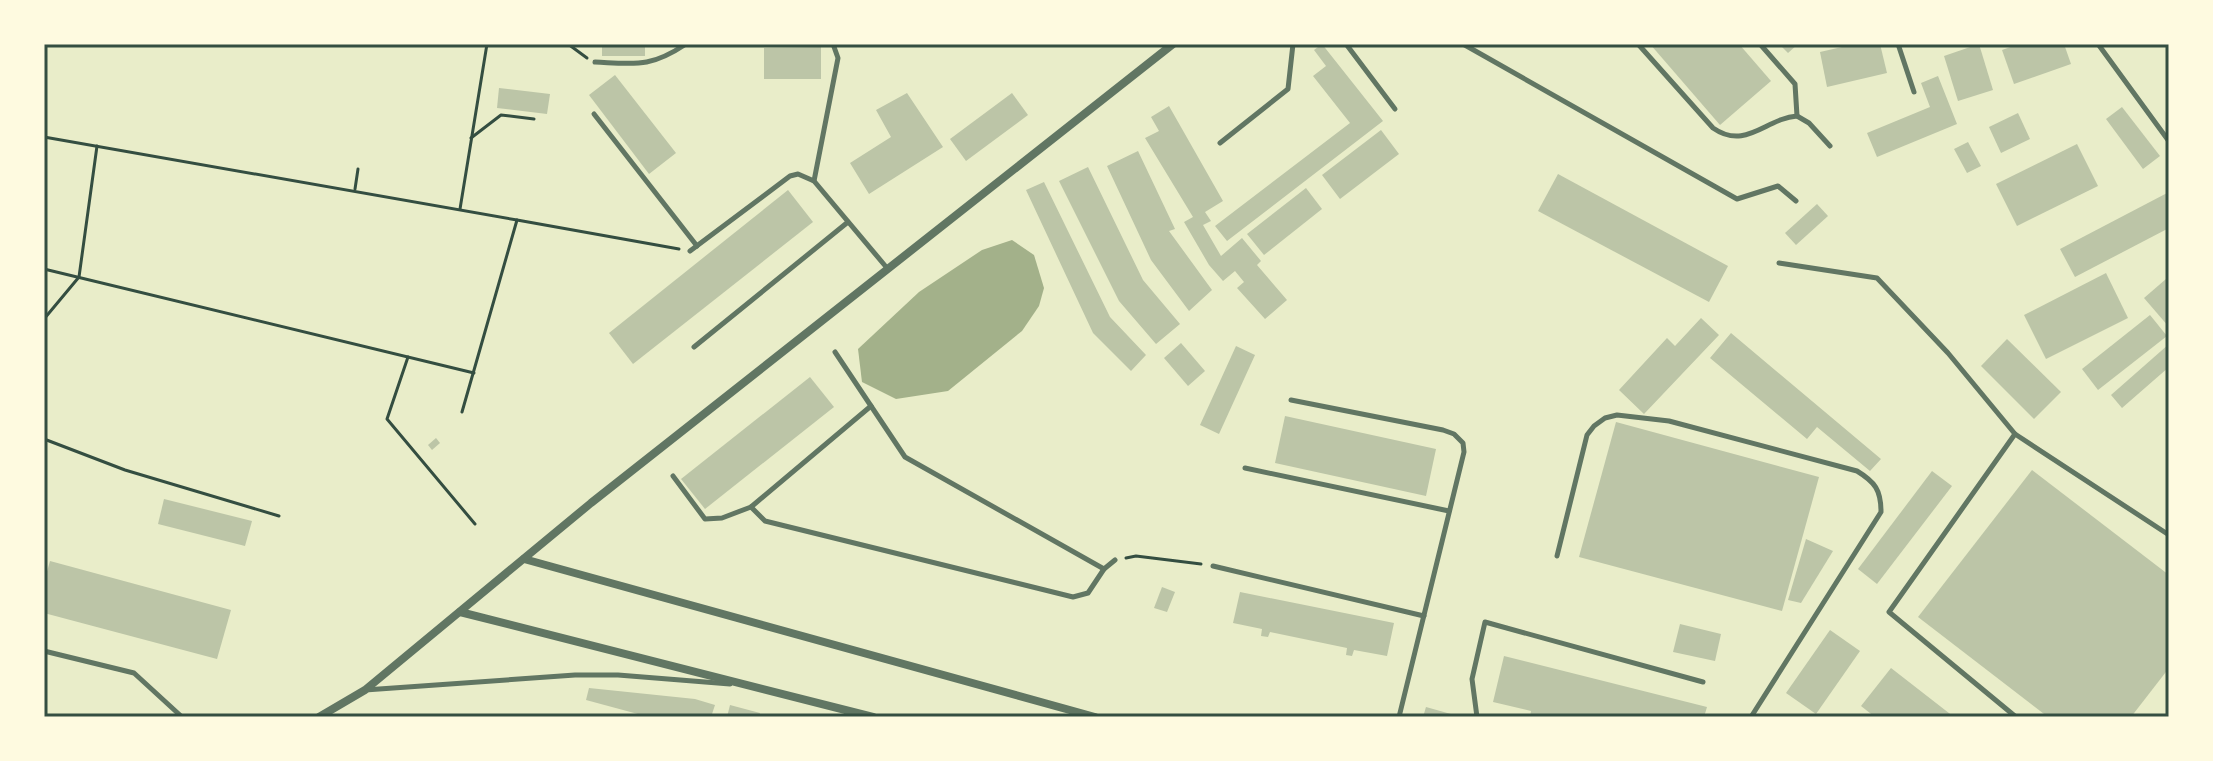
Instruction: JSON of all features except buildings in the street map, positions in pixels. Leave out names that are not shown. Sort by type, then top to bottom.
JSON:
[{"type":"street","points":[[319,717],[365,690],[591,503],[1173,44]]},
{"type":"street","points":[[524,559],[1095,717]]},
{"type":"street","points":[[460,612],[873,717]]},
{"type":"lane","points":[[595,62],[644,64],[665,58],[686,44]]},
{"type":"lane","points":[[814,181],[838,58],[833,44]]},
{"type":"lane","points":[[1220,143],[1288,89],[1293,44]]},
{"type":"lane","points":[[1346,44],[1395,109]]},
{"type":"lane","points":[[1463,44],[1737,199],[1778,186],[1796,201]]},
{"type":"lane","points":[[1638,44],[1713,128],[1724,136],[1738,137],[1797,116],[1809,123],[1830,146]]},
{"type":"lane","points":[[1760,44],[1795,84],[1797,116]]},
{"type":"lane","points":[[1898,44],[1914,92]]},
{"type":"lane","points":[[2098,44],[2168,140]]},
{"type":"lane","points":[[594,114],[697,246]]},
{"type":"lane","points":[[690,251],[790,176],[807,176],[888,269]]},
{"type":"lane","points":[[694,347],[848,222]]},
{"type":"lane","points":[[1779,263],[1877,278],[1948,353],[2015,434],[2169,535]]},
{"type":"lane","points":[[835,352],[905,457],[1104,569]]},
{"type":"lane","points":[[1291,400],[1454,434],[1463,443],[1464,452],[1399,717]]},
{"type":"lane","points":[[673,476],[705,519],[722,518],[751,507],[871,406]]},
{"type":"lane","points":[[1557,556],[1587,435],[1605,418],[1617,415],[1669,421],[1857,471],[1873,481],[1881,495],[1881,512],[1751,717]]},
{"type":"lane","points":[[2015,434],[1889,612],[2016,717]]},
{"type":"lane","points":[[1245,468],[1449,511]]},
{"type":"lane","points":[[751,507],[765,521],[1073,597],[1088,593],[1104,569],[1115,560]]},
{"type":"lane","points":[[1213,566],[1424,616]]},
{"type":"lane","points":[[1477,717],[1472,679],[1485,622],[1703,682]]},
{"type":"lane","points":[[44,651],[134,673],[182,717]]},
{"type":"lane","points":[[365,690],[575,675],[743,684]]},
{"type":"path","points":[[460,209],[487,44]]},
{"type":"path","points":[[568,44],[595,62]]},
{"type":"path","points":[[471,138],[501,115],[534,119]]},
{"type":"path","points":[[44,137],[690,251]]},
{"type":"path","points":[[44,319],[79,277],[97,146]]},
{"type":"path","points":[[355,191],[358,169]]},
{"type":"path","points":[[462,412],[517,220]]},
{"type":"path","points":[[44,269],[474,373]]},
{"type":"path","points":[[408,357],[387,419],[475,524]]},
{"type":"path","points":[[44,439],[125,470],[279,516]]},
{"type":"path","points":[[1115,560],[1136,556],[1213,566]]},
{"type":"shaded area","points":[[1012,240],[1034,255],[1044,288],[1039,306],[1022,331],[948,391],[896,399],[862,382],[858,349],[919,292],[982,250]]}]
